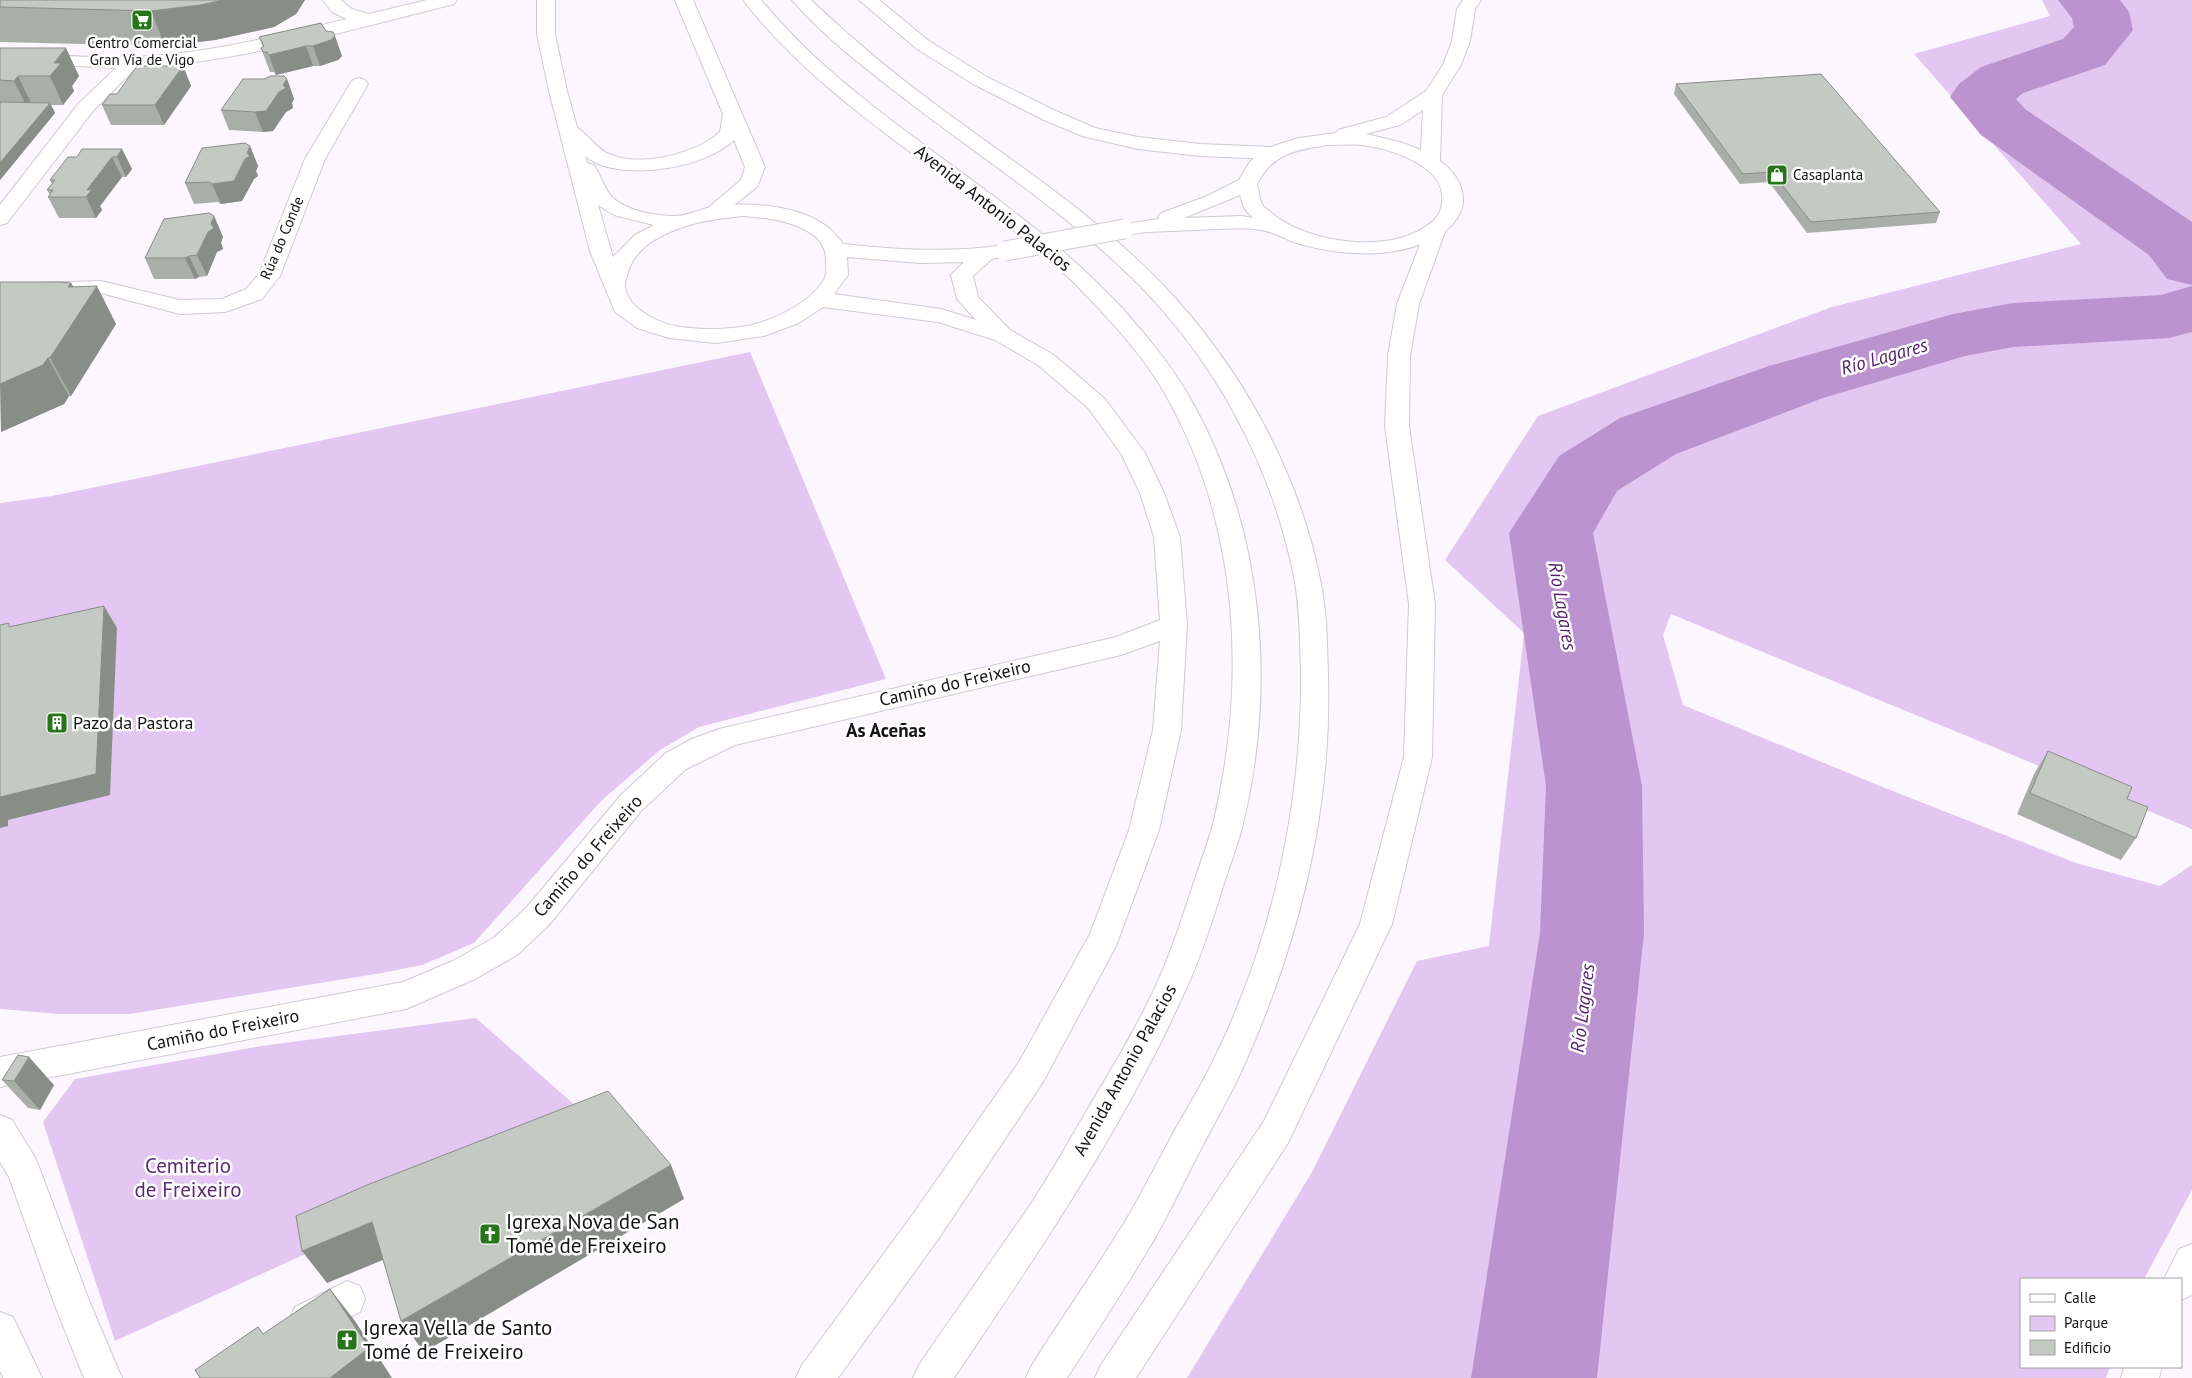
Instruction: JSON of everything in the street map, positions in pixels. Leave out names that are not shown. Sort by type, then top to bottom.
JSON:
[{"type":"street","points":[[332,0],[336,8],[350,15],[364,18]]},
{"type":"street","points":[[0,57],[131,63],[163,61],[253,47],[364,18],[448,0]]},
{"type":"street","points":[[546,0],[546,34],[558,91],[597,241],[614,286],[623,306],[645,323],[677,333],[716,336],[756,331],[792,318],[819,300],[837,275],[836,249],[823,233],[802,221],[776,213],[744,210],[712,213],[676,222],[642,239],[620,262],[614,286]]},
{"type":"street","points":[[684,0],[755,167],[750,184],[712,213]]},
{"type":"street","name":"Avenida Antonio Palacios","points":[[752,0],[792,44],[836,84],[925,154],[1015,220],[1085,281],[1137,339],[1176,393],[1208,457],[1224,506],[1236,554],[1246,612],[1247,682],[1242,749],[1227,825],[1194,928],[1172,987],[1136,1058],[1046,1211],[932,1378]]},
{"type":"street","points":[[801,0],[849,47],[1061,207],[1137,272],[1180,318],[1218,366],[1241,402],[1282,490],[1308,581],[1316,688],[1314,744],[1307,818],[1289,897],[1263,976],[1228,1064],[1140,1229],[1045,1378]]},
{"type":"street","points":[[868,0],[923,45],[981,80],[1049,115],[1088,132],[1138,144],[1200,150],[1273,153]]},
{"type":"street","points":[[1134,228],[1212,201],[1247,184],[1255,167],[1273,153],[1299,143],[1328,139],[1393,121],[1433,95],[1452,65],[1461,41],[1466,9],[1472,0]]},
{"type":"street","points":[[0,219],[86,106],[131,63]]},
{"type":"street","name":"Rúa do Conde","points":[[0,290],[101,287],[180,307],[225,305],[254,294],[269,276],[315,159],[359,84]]},
{"type":"street","points":[[1430,163],[1433,95]]},
{"type":"street","points":[[569,129],[590,151],[603,159],[632,165],[658,164],[681,160],[724,139],[730,132],[732,114]]},
{"type":"street","points":[[569,129],[594,185],[608,204],[642,218],[676,222]]},
{"type":"street","points":[[836,249],[928,256],[994,253],[1134,228],[1242,222],[1277,228],[1315,243],[1359,248],[1403,243],[1436,229],[1447,219],[1452,208],[1454,192],[1446,177],[1430,163],[1401,148],[1365,140],[1328,139]]},
{"type":"street","points":[[1247,184],[1253,207],[1277,228]]},
{"type":"street","points":[[1114,1378],[1276,1132],[1376,924],[1418,757],[1422,604],[1397,426],[1399,366],[1408,304],[1436,229]]},
{"type":"street","points":[[994,253],[962,275],[968,299],[1003,335]]},
{"type":"street","points":[[815,1378],[926,1226],[1031,1072],[1105,937],[1144,830],[1167,730],[1174,625],[1167,537],[1152,494],[1133,453],[1097,404],[1046,360],[1003,335],[941,316],[819,300]]},
{"type":"street","name":"Camiño do Freixeiro","points":[[0,1072],[406,995],[464,970],[506,946],[538,916],[631,803],[676,761],[702,747],[729,736],[1121,644],[1174,625]]},
{"type":"street","points":[[0,1131],[24,1170],[72,1303],[104,1378]]},
{"type":"street","points":[[2182,1280],[2192,1261]]},
{"type":"street","points":[[280,1334],[348,1300]]},
{"type":"street","points":[[0,1330],[23,1378]]},
{"type":"green space","points":[[2042,0],[2192,0],[2192,829],[1671,614],[1663,635],[1683,705],[1880,786],[2076,863],[2160,886],[2192,865],[2192,1190],[2145,1278],[2020,1278],[2020,1368],[2110,1368],[2106,1378],[1187,1378],[1312,1172],[1417,961],[1489,946],[1524,633],[1445,560],[1538,416],[1832,307],[2081,244],[1914,54],[2050,16]]},
{"type":"green space","points":[[750,352],[886,679],[699,727],[660,750],[601,801],[474,943],[422,965],[130,1014],[59,1014],[0,1009],[0,503],[52,496]]},
{"type":"green space","name":"Cemiterio de Freixeiro","points":[[476,1018],[594,1122],[115,1341],[43,1122],[75,1079],[261,1046]]},
{"type":"building","points":[[0,0],[223,0],[201,5],[151,11],[0,7]]},
{"type":"building","points":[[321,23],[326,31],[333,32],[335,36],[331,40],[313,46],[269,55],[267,52],[263,52],[261,48],[264,46],[259,37]]},
{"type":"building","points":[[0,48],[66,48],[54,63],[61,63],[50,76],[18,76],[14,81],[0,80]]},
{"type":"building","points":[[137,66],[183,66],[155,105],[102,105],[110,94],[117,94]]},
{"type":"building","points":[[1821,74],[1940,212],[1811,222],[1772,172],[1743,174],[1676,84]]},
{"type":"building","points":[[271,76],[284,76],[287,79],[283,85],[286,88],[279,92],[266,111],[221,110],[243,79],[264,79]]},
{"type":"building","points":[[0,102],[50,103],[0,163]]},
{"type":"building","points":[[245,143],[250,146],[247,153],[250,156],[245,159],[234,181],[212,184],[210,182],[185,183],[202,148]]},
{"type":"building","points":[[82,149],[122,149],[117,157],[112,157],[87,190],[92,189],[86,197],[48,197],[53,190],[47,190],[55,180],[50,180],[68,157],[77,157]]},
{"type":"building","points":[[209,213],[214,216],[211,224],[214,228],[208,232],[197,255],[185,258],[145,258],[164,219]]},
{"type":"building","points":[[0,282],[59,282],[71,283],[68,287],[97,286],[50,358],[43,365],[0,384]]},
{"type":"building","name":"Pazo da Pastora","points":[[104,606],[96,774],[0,797],[0,625],[9,623],[9,627]]},
{"type":"building","points":[[2048,751],[2132,787],[2127,799],[2148,807],[2136,838],[2030,793]]},
{"type":"building","points":[[18,1055],[29,1057],[14,1081],[2,1080]]},
{"type":"building","points":[[608,1091],[671,1165],[401,1321],[372,1222],[302,1251],[296,1216],[367,1185]]},
{"type":"building","points":[[330,1289],[369,1348],[330,1378],[200,1378],[195,1370],[258,1327],[263,1334]]},
{"type":"waterway","name":"Río Lagares","points":[[2086,0],[2100,12],[2104,30],[2084,52],[2002,80],[1981,97],[2003,122],[2173,240],[2192,264]]},
{"type":"waterway","name":"Río Lagares","points":[[1534,1378],[1592,933],[1594,786],[1551,533],[1587,474],[1648,436],[1796,382],[1953,336],[2013,325],[2169,316],[2192,308]]},
{"type":"place","name":"Centro Comercial Gran Vía de Vigo","points":[[142,20]]},
{"type":"place","name":"Casaplanta","points":[[1777,175]]},
{"type":"place","name":"Pazo da Pastora","points":[[57,723]]},
{"type":"place","name":"Igrexa Nova de San Tomé de Freixeiro","points":[[490,1234]]},
{"type":"place","name":"Igrexa Vella de Santo Tomé de Freixeiro","points":[[347,1340]]},
{"type":"district","name":"As Aceñas","points":[[886,730]]}]
